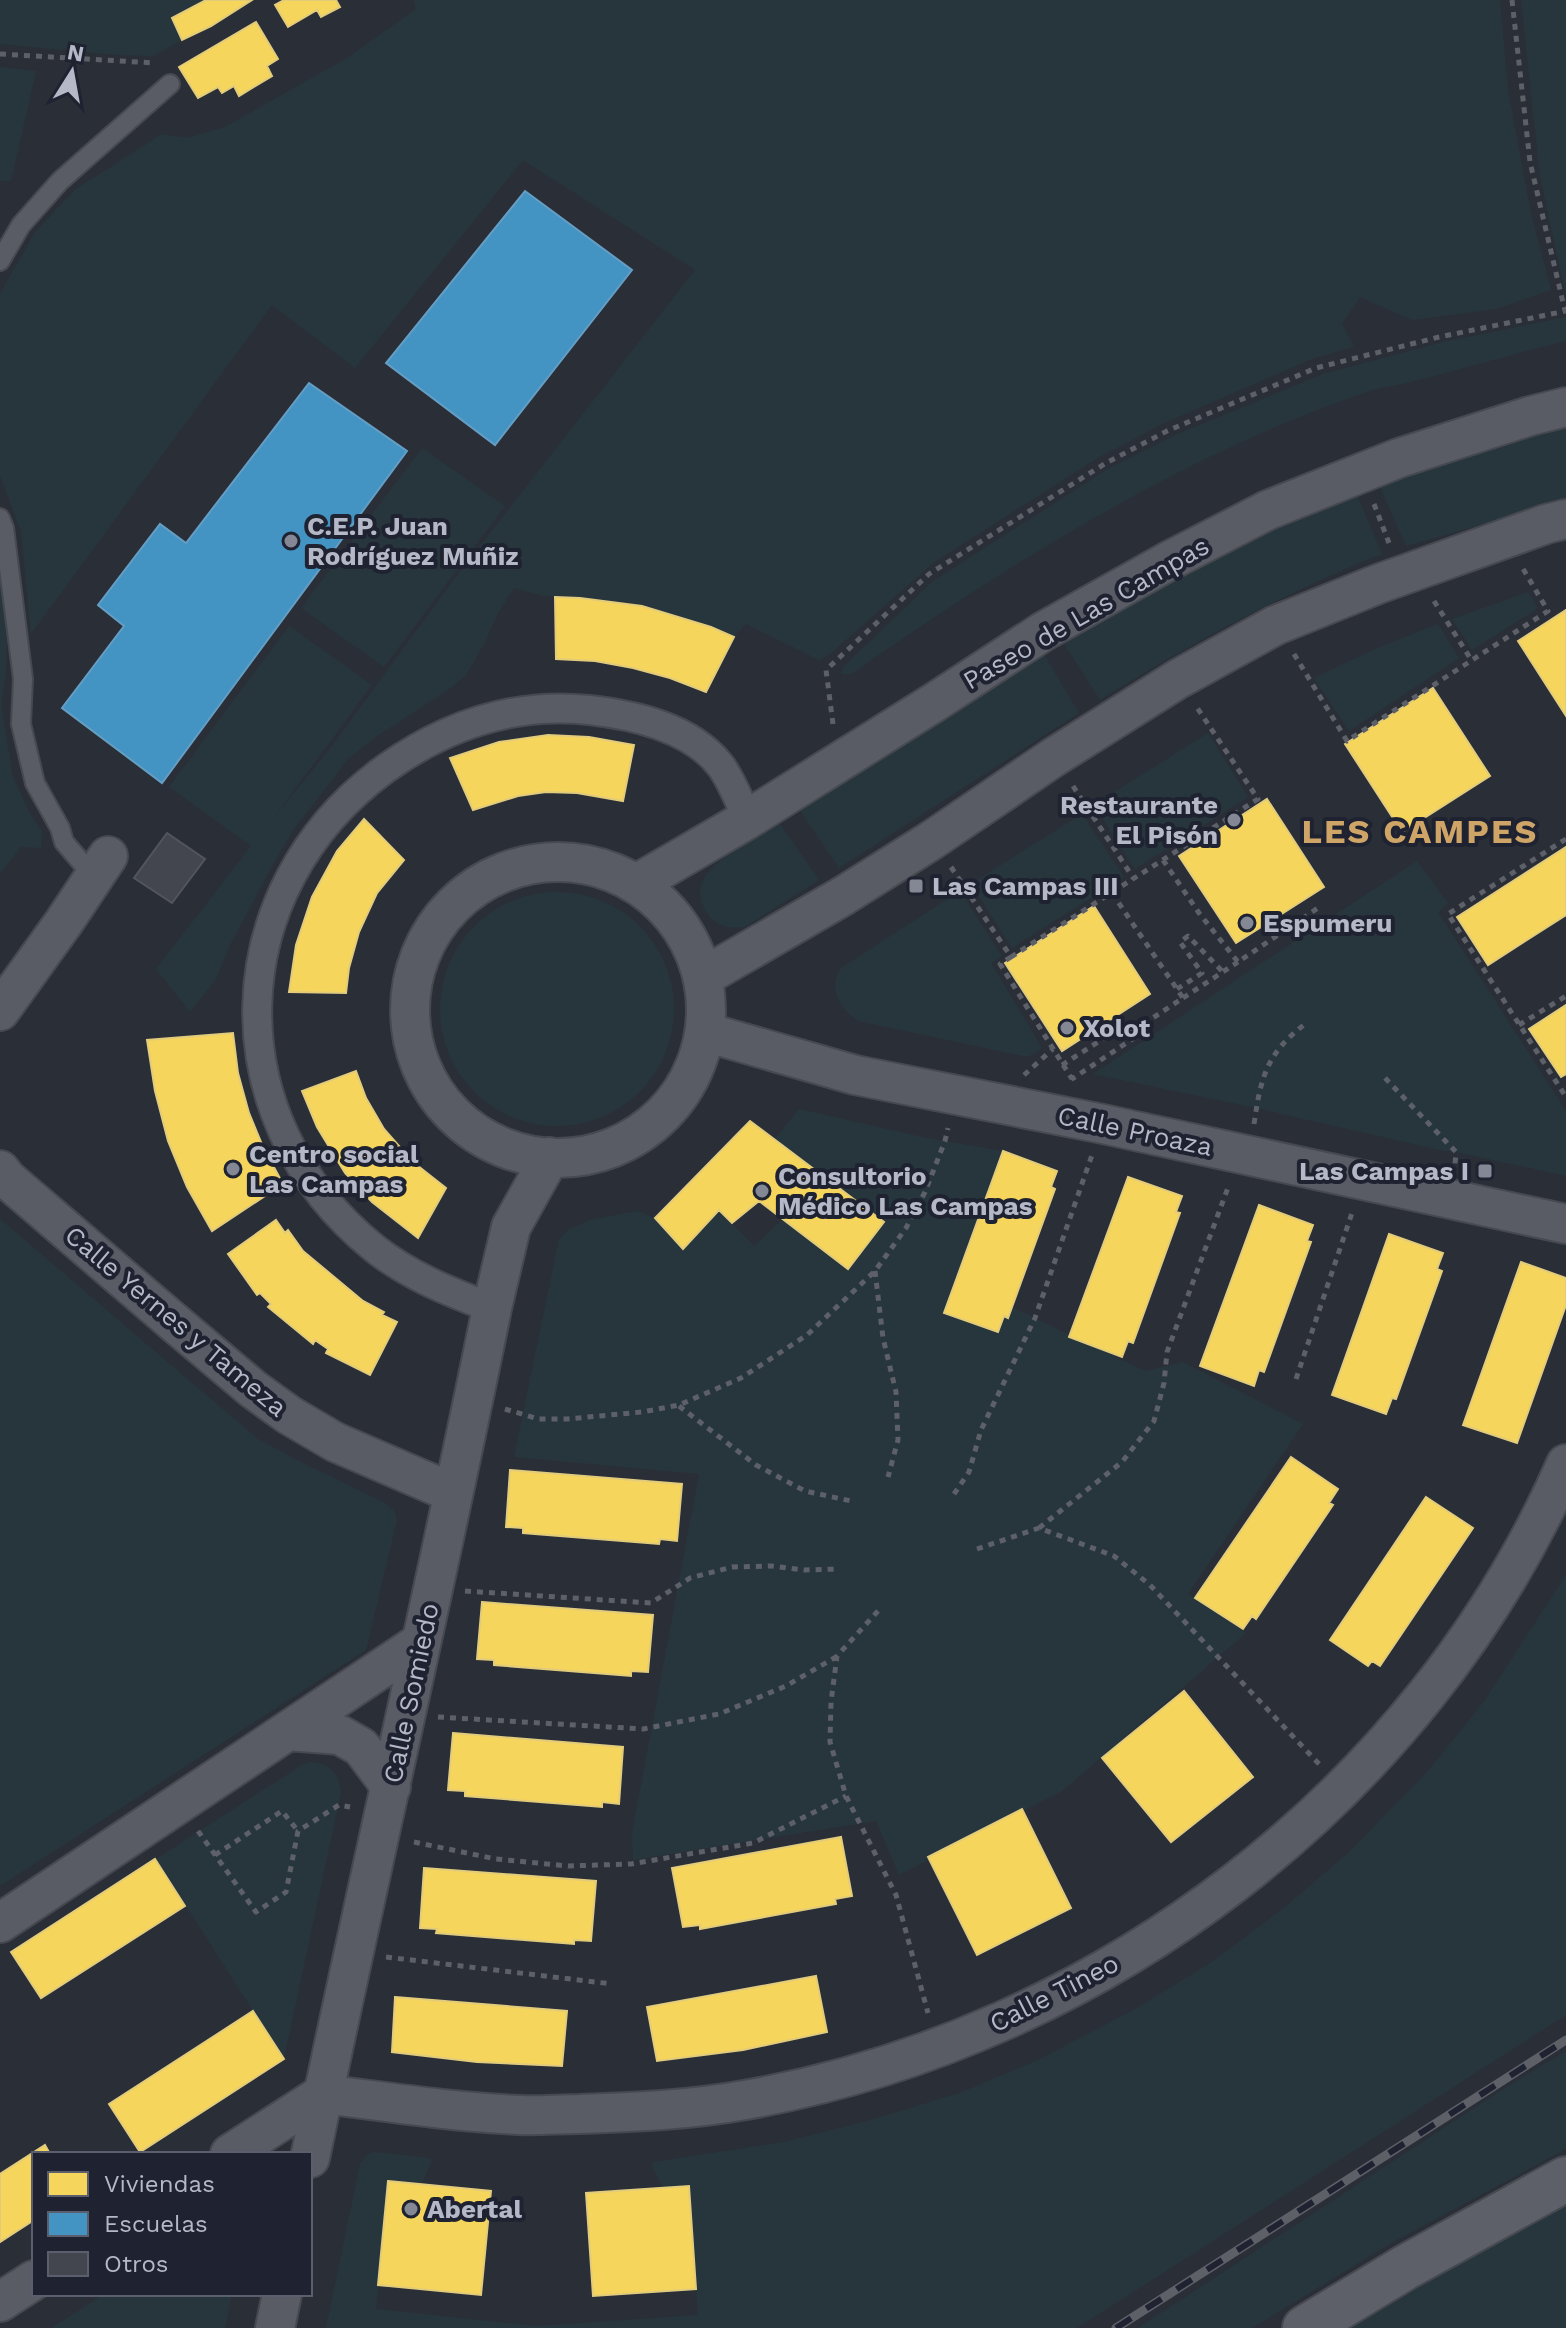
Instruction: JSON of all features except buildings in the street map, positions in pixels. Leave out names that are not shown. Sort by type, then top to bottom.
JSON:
[{"type":"main road","points":[[1305,2328],[1406,2267],[1566,2179]]},
{"type":"street","name":"Paseo de Las Campas","points":[[638,883],[748,819],[1044,631],[1268,510],[1414,453],[1566,407]]},
{"type":"street","points":[[703,977],[843,896],[1178,679],[1276,625],[1408,573],[1566,519]]},
{"type":"street","points":[[492,1308],[410,1272],[374,1248],[313,1183],[290,1147],[273,1107],[263,1071],[257,991],[266,933],[288,880],[329,820],[389,766],[446,732],[523,711],[565,708],[605,712],[643,718],[680,735],[705,750],[721,766],[748,819]]},
{"type":"street","points":[[560,862],[592,866],[638,883],[662,904],[682,928],[703,977],[705,1032],[694,1066],[678,1097],[643,1134],[591,1154],[550,1157],[508,1150],[485,1139],[443,1102],[419,1058],[410,1012],[413,976],[424,946],[441,918],[466,894],[496,876],[528,864],[560,862]]},
{"type":"street","points":[[0,1011],[101,866]]},
{"type":"street","name":"Calle Proaza","points":[[705,1032],[855,1075],[1103,1124],[1566,1224]]},
{"type":"street","name":"Calle Somiedo","points":[[311,2152],[511,1227],[508,1150]]},
{"type":"street","name":"Calle Somiedo","points":[[511,1227],[550,1157]]},
{"type":"street","name":"Calle Yernes y Tameza","points":[[0,1170],[170,1319],[289,1415],[335,1442],[453,1493]]},
{"type":"street","name":"Calle Tineo","points":[[323,2094],[422,2107],[521,2115],[632,2112],[743,2100],[843,2078],[938,2048],[1055,1997],[1164,1933],[1258,1865],[1342,1789],[1407,1718],[1469,1638],[1537,1527],[1566,1464]]},
{"type":"street","points":[[0,1923],[421,1642]]},
{"type":"street","points":[[288,1731],[340,1735],[361,1747],[386,1812]]},
{"type":"street","points":[[233,2152],[323,2094]]},
{"type":"street","points":[[0,2302],[32,2281]]},
{"type":"street","points":[[275,2328],[282,2296]]},
{"type":"lane","points":[[0,261],[21,225],[60,181],[170,84]]},
{"type":"lane","points":[[0,518],[4,528],[23,679],[21,724],[35,783],[60,828],[64,842],[101,866]]},
{"type":"path","points":[[837,762],[826,670],[929,574],[1106,463],[1208,413],[1316,368],[1439,337],[1566,311],[1530,162],[1512,0]]},
{"type":"path","points":[[0,54],[161,64],[170,84]]},
{"type":"path","points":[[1361,474],[1408,573],[1472,661]]},
{"type":"path","points":[[1276,625],[1347,741],[1548,611],[1505,538]]},
{"type":"path","points":[[1072,1079],[1000,964],[1258,799],[1178,679]]},
{"type":"path","points":[[1054,757],[1134,879]]},
{"type":"path","points":[[1566,839],[1448,914],[1566,1097]]},
{"type":"path","points":[[932,840],[1011,957]]},
{"type":"path","points":[[1163,860],[1238,962]]},
{"type":"path","points":[[1112,893],[1183,998]]},
{"type":"path","points":[[1133,1031],[1321,906]]},
{"type":"path","points":[[1177,989],[1202,973],[1180,942],[1188,936],[1223,972]]},
{"type":"path","points":[[1519,1025],[1566,996]]},
{"type":"path","points":[[1046,1113],[1072,1079],[1137,1036],[1128,1023],[1062,1065]]},
{"type":"path","points":[[977,1549],[1039,1528],[1122,1462],[1154,1421],[1164,1383],[1167,1352],[1253,1127],[1263,1078],[1272,1056],[1305,1024]]},
{"type":"path","points":[[1385,1078],[1456,1152],[1452,1199]]},
{"type":"path","points":[[473,1402],[525,1413],[538,1419],[606,1416],[679,1405],[741,1378],[807,1335],[875,1271],[906,1228],[925,1192],[945,1141],[956,1094]]},
{"type":"path","points":[[954,1494],[969,1472],[981,1430],[1035,1318],[1103,1124]]},
{"type":"path","points":[[1296,1379],[1363,1180]]},
{"type":"path","points":[[875,1271],[883,1338],[896,1392],[898,1440],[888,1477]]},
{"type":"path","points":[[679,1405],[756,1465],[805,1491],[851,1501]]},
{"type":"path","points":[[1039,1528],[1114,1556],[1150,1585],[1342,1789]]},
{"type":"path","points":[[433,1589],[651,1603],[690,1578],[732,1567],[839,1569]]},
{"type":"path","points":[[406,1715],[643,1729],[719,1714],[786,1686],[837,1656],[878,1611]]},
{"type":"path","points":[[837,1656],[830,1742],[846,1796],[896,1895],[938,2048]]},
{"type":"path","points":[[179,1804],[256,1912],[286,1892],[298,1831],[339,1805],[386,1812],[496,1859],[568,1866],[631,1864],[753,1843],[846,1796]]},
{"type":"path","points":[[215,1855],[282,1811],[298,1831]]},
{"type":"path","points":[[353,1953],[612,1984]]},
{"type":"shaded area","points":[[0,0],[206,0],[172,18],[182,40],[153,56],[0,44]]},
{"type":"shaded area","points":[[414,0],[1500,0],[1508,90],[1530,209],[1551,290],[1496,309],[1412,320],[1360,297],[1342,324],[1354,347],[1312,359],[1160,425],[1096,459],[933,563],[830,654],[819,660],[746,624],[734,637],[642,606],[543,596],[514,588],[466,675],[347,760],[293,830],[229,947],[216,979],[190,1012],[156,969],[251,846],[169,787],[289,626],[372,685],[272,820],[331,747],[452,582],[695,270],[523,160],[355,368],[272,305],[31,634],[21,532],[0,475],[0,294],[35,232],[76,189],[162,134],[187,138],[225,127],[347,58],[416,9]]},
{"type":"shaded area","points":[[1521,0],[1566,0],[1566,296],[1540,176]]},
{"type":"shaded area","points":[[0,67],[36,71],[11,181],[0,181]]},
{"type":"shaded area","points":[[1566,317],[1566,341],[1371,390],[1230,447],[1099,515],[973,592],[851,674],[841,674],[843,667],[933,581],[1108,469],[1173,436],[1323,374],[1443,342]]},
{"type":"shaded area","points":[[1566,427],[1566,501],[1406,546],[1377,480]]},
{"type":"shaded area","points":[[422,448],[505,506],[384,667],[301,608]]},
{"type":"shaded area","points":[[1354,488],[1382,554],[1309,585],[1238,621],[1100,700],[1061,639],[1152,584]]},
{"type":"shaded area","points":[[0,571],[7,643],[1,704],[12,774],[42,832],[41,848],[21,847],[0,874]]},
{"type":"shaded area","points":[[1528,592],[1538,608],[1472,650],[1452,619]]},
{"type":"shaded area","points":[[1438,624],[1459,658],[1349,731],[1314,678]]},
{"type":"shaded area","points":[[1042,651],[1079,713],[839,868],[799,809]]},
{"type":"shaded area","points":[[1208,733],[1248,797],[1135,869],[1094,805]]},
{"type":"shaded area","points":[[1082,814],[1124,877],[1012,948],[971,884]]},
{"type":"shaded area","points":[[779,822],[819,880],[745,927],[719,924],[703,905],[700,891],[704,878],[727,856]]},
{"type":"shaded area","points":[[1417,861],[1448,903],[1438,912],[1566,1111],[1566,1176],[1093,1074]]},
{"type":"shaded area","points":[[960,891],[1002,956],[991,963],[1042,1048],[1028,1057],[858,1021],[846,1011],[838,998],[835,983],[841,968]]},
{"type":"shaded area","points":[[557,892],[602,901],[622,912],[639,927],[654,944],[665,964],[674,1009],[665,1054],[654,1074],[639,1091],[622,1106],[602,1117],[557,1126],[512,1117],[492,1106],[475,1091],[460,1074],[449,1054],[440,1009],[449,964],[460,944],[475,927],[492,912],[512,901]]},
{"type":"shaded area","points":[[799,1109],[927,1138],[1003,1151],[944,1313],[997,1332],[1012,1307],[1145,1371],[1183,1362],[1303,1424],[1188,1594],[1246,1633],[1062,1791],[899,1875],[876,1821],[633,1860],[632,1833],[699,1474],[514,1457],[559,1239],[568,1230],[590,1220],[637,1211],[655,1218],[719,1210],[754,1246],[783,1219],[849,1269],[883,1222],[775,1139]]},
{"type":"shaded area","points":[[0,1219],[258,1439],[385,1503],[394,1511],[397,1520],[366,1650],[0,1886]]},
{"type":"shaded area","points":[[1566,1575],[1566,2015],[1077,2328],[326,2328],[360,2164],[368,2154],[375,2152],[432,2160],[422,2184],[388,2181],[376,2309],[535,2326],[698,2315],[689,2187],[663,2188],[653,2162],[784,2142],[962,2092],[1040,2059],[1137,2008],[1215,1960],[1284,1908],[1349,1852],[1428,1771],[1485,1700]]},
{"type":"shaded area","points":[[309,1762],[332,1770],[341,1793],[284,2059],[156,1859]]},
{"type":"shaded area","points":[[1566,2051],[1566,2149],[1393,2242],[1252,2328],[1138,2328],[1508,2086]]},
{"type":"shaded area","points":[[1566,2199],[1566,2328],[1334,2328]]},
{"type":"shaded area","points":[[101,2296],[232,2296],[225,2328],[52,2328]]},
{"type":"railway","points":[[1116,2328],[1566,2040]]},
{"type":"place","name":"C.E.P. Juan Rodríguez Muñiz","points":[[291,541]]},
{"type":"place","name":"Restaurante El Pisón","points":[[1234,820]]},
{"type":"place","name":"Las Campas III","points":[[916,886]]},
{"type":"place","name":"Espumeru","points":[[1247,923]]},
{"type":"place","name":"Xolot","points":[[1067,1028]]},
{"type":"place","name":"Centro social Las Campas","points":[[233,1169]]},
{"type":"place","name":"Las Campas I","points":[[1485,1171]]},
{"type":"place","name":"Consultorio Médico Las Campas","points":[[762,1191]]},
{"type":"place","name":"Abertal","points":[[411,2209]]},
{"type":"district","name":"LES CAMPES","points":[[1420,831]]}]
